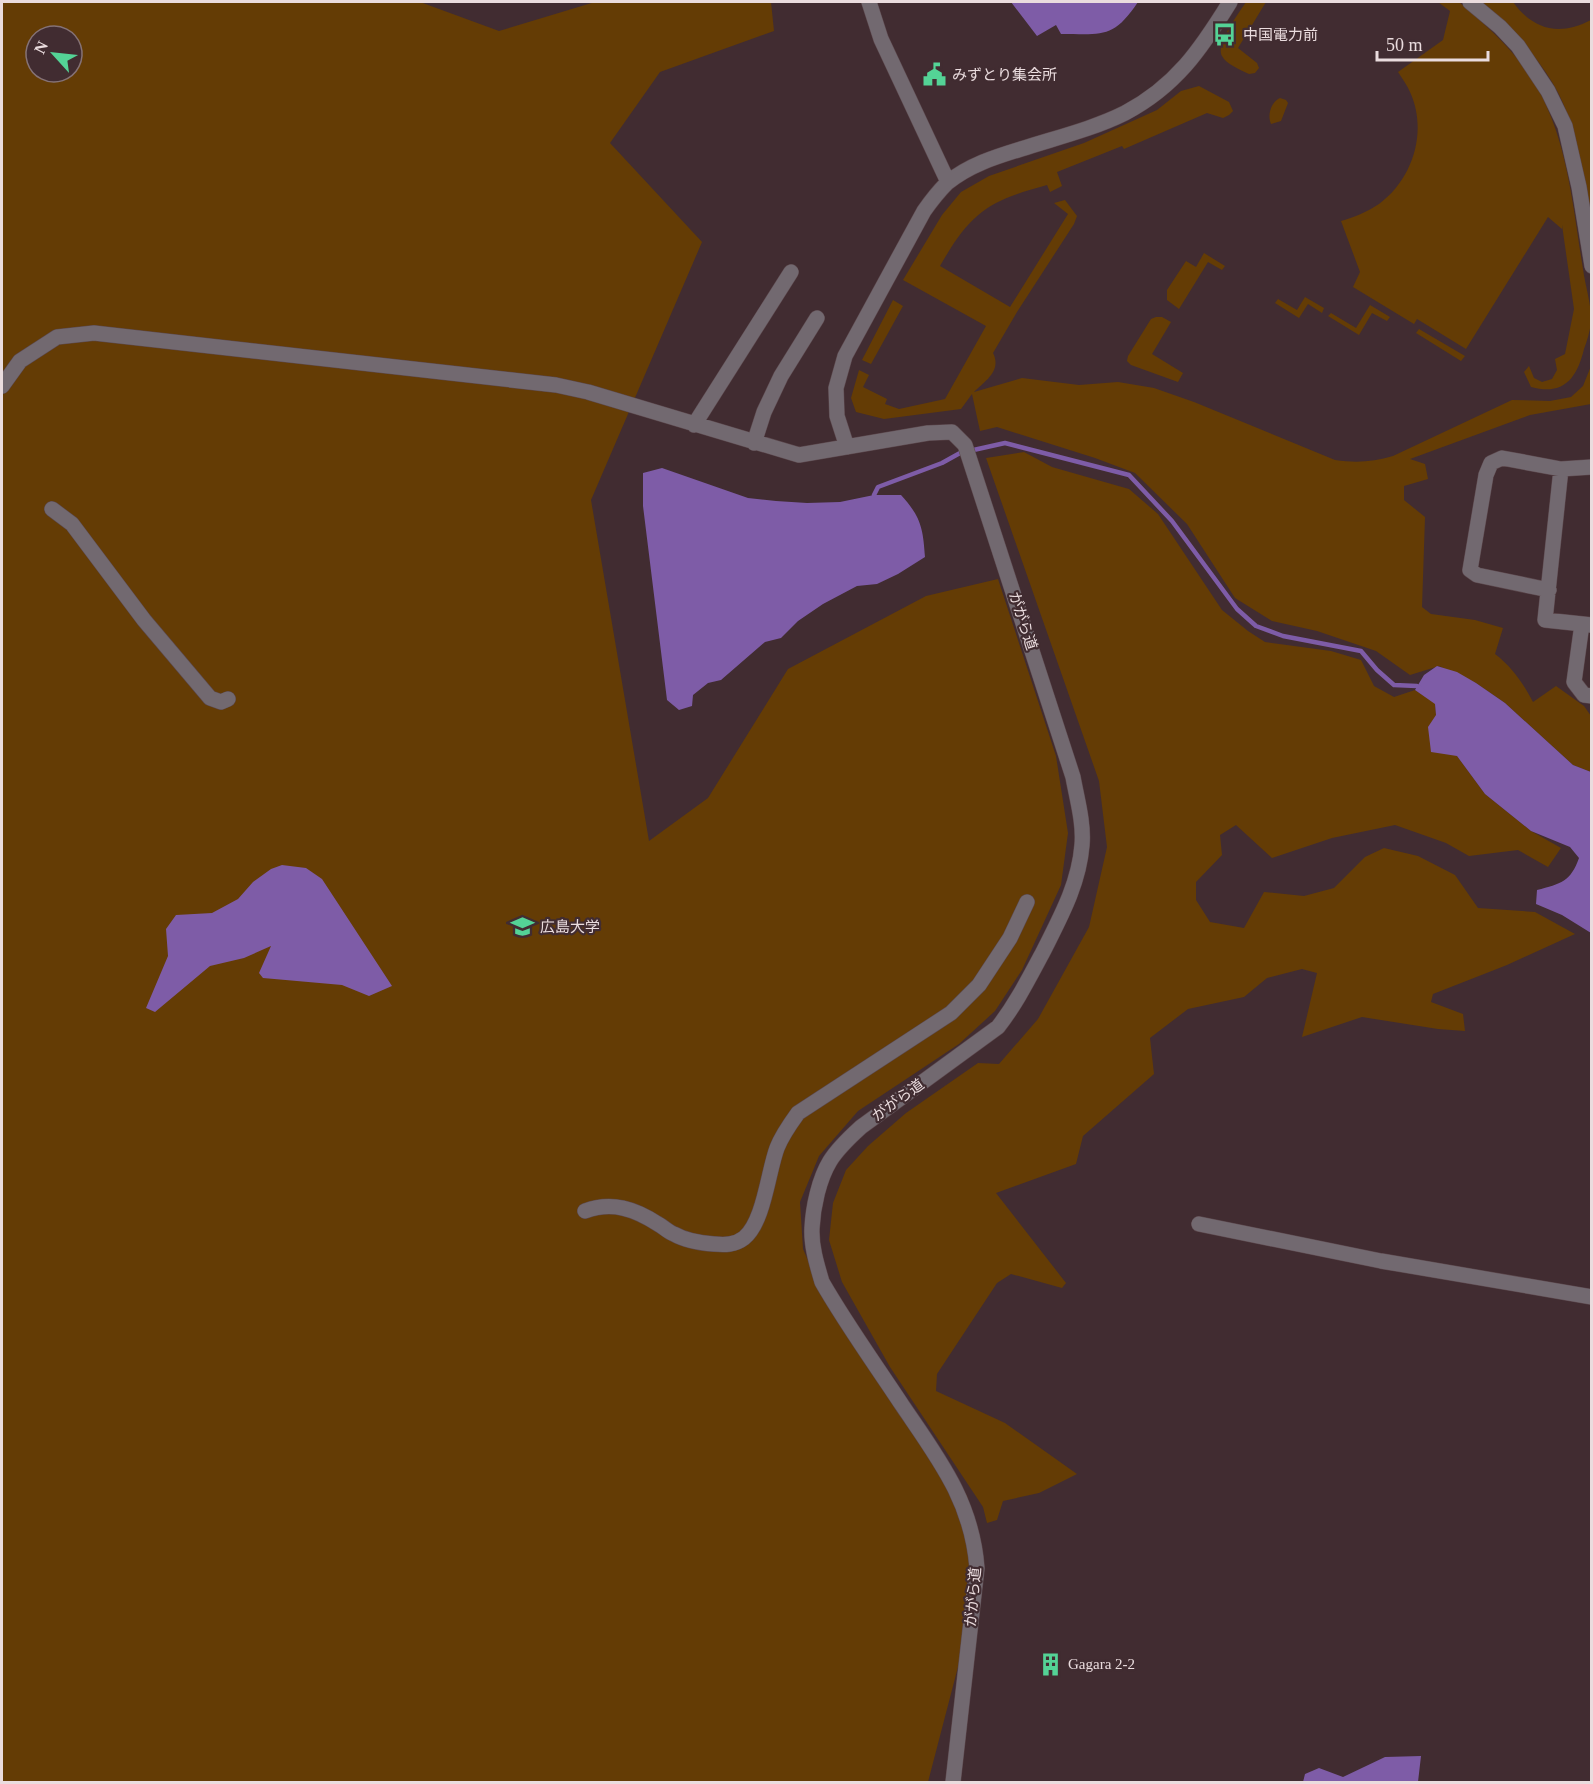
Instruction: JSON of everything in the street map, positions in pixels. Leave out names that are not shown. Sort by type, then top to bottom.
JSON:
[{"type":"street","points":[[869,2],[881,39],[948,182]]},
{"type":"street","points":[[2,386],[20,361],[57,337],[94,333],[556,385],[588,392],[799,455],[847,447],[837,416],[836,388],[845,356],[924,211],[948,182],[977,164],[1107,120],[1141,103],[1183,69],[1204,44],[1230,2]]},
{"type":"street","points":[[1470,2],[1500,27],[1518,46],[1548,91],[1565,126],[1579,187],[1592,266]]},
{"type":"street","points":[[694,424],[791,272]]},
{"type":"street","points":[[754,443],[764,412],[781,376],[817,318]]},
{"type":"street","name":"ががら道","points":[[847,447],[928,433],[952,432],[968,451],[1073,777],[1080,815],[1082,844],[1074,888],[1009,1012],[998,1027],[861,1127],[845,1143],[830,1161],[820,1183],[812,1228],[815,1258],[822,1282],[938,1458],[962,1502],[975,1546],[976,1568],[953,1782]]},
{"type":"street","points":[[1549,590],[1477,575],[1470,570],[1486,475],[1491,463],[1502,458],[1561,469],[1592,467]]},
{"type":"street","points":[[1561,469],[1545,621],[1587,625],[1574,682],[1584,695],[1592,696]]},
{"type":"street","points":[[52,509],[72,524],[144,620],[210,698],[220,702],[228,699]]},
{"type":"street","points":[[585,1211],[600,1206],[619,1207],[636,1211],[681,1238],[699,1243],[736,1244],[747,1236],[761,1209],[777,1150],[785,1131],[798,1113],[951,1013],[979,985],[1010,938],[1027,902]]},
{"type":"street","points":[[1199,1224],[1381,1262],[1592,1297]]},
{"type":"shaded area","name":"広島大学","points":[[2,2],[420,2],[499,31],[595,2],[771,2],[774,31],[660,72],[610,143],[702,242],[591,500],[649,841],[708,798],[788,669],[926,596],[998,579],[1056,756],[1068,833],[1061,885],[1022,970],[995,1011],[959,1044],[858,1111],[819,1156],[800,1202],[803,1249],[824,1297],[936,1446],[967,1496],[980,1543],[978,1590],[928,1782],[2,1782]]},
{"type":"shaded area","points":[[1011,2],[1138,2],[1121,23],[1106,32],[1061,34],[1056,25],[1037,36]]},
{"type":"shaded area","points":[[1246,2],[1266,2],[1238,48],[1257,63],[1259,68],[1255,73],[1249,74],[1227,62],[1221,51],[1229,29]]},
{"type":"shaded area","points":[[1438,2],[1459,2],[1492,31],[1530,76],[1556,131],[1568,176],[1591,316],[1591,325],[1581,359],[1573,376],[1560,387],[1542,389],[1531,387],[1524,372],[1529,366],[1534,378],[1542,382],[1552,379],[1557,370],[1555,359],[1565,354],[1574,309],[1562,225],[1562,229],[1548,217],[1466,349],[1417,319],[1414,324],[1353,287],[1360,272],[1341,221],[1379,204],[1391,194],[1408,168],[1414,153],[1418,122],[1410,92],[1398,72],[1443,40],[1450,11]]},
{"type":"shaded area","points":[[1480,2],[1513,2],[1530,19],[1548,28],[1569,28],[1591,20],[1591,229],[1571,126],[1557,90],[1547,73],[1522,42]]},
{"type":"shaded area","points":[[1199,86],[1229,102],[1233,111],[1223,118],[1207,113],[1124,149],[1122,146],[1057,172],[1062,186],[1050,192],[1047,185],[995,203],[972,221],[962,233],[940,266],[1010,307],[1068,214],[1054,203],[1065,200],[1077,216],[993,353],[994,370],[974,392],[1022,378],[1079,385],[1118,382],[1154,388],[1335,460],[1364,461],[1393,456],[1512,400],[1550,401],[1571,397],[1583,386],[1591,366],[1591,404],[1530,415],[1410,459],[1425,464],[1428,479],[1404,486],[1404,500],[1425,517],[1422,607],[1431,614],[1475,620],[1503,628],[1495,654],[1517,676],[1533,702],[1556,686],[1584,706],[1591,716],[1591,772],[1573,765],[1505,703],[1476,683],[1439,666],[1410,675],[1376,651],[1317,631],[1272,621],[1235,598],[1187,524],[1135,473],[997,427],[980,431],[972,394],[961,409],[884,419],[856,412],[851,398],[859,370],[869,375],[863,387],[887,399],[885,404],[899,409],[945,399],[986,326],[903,280],[942,215],[961,192],[989,176],[1084,143],[1157,110],[1181,91]]},
{"type":"shaded area","points":[[1280,98],[1288,103],[1281,121],[1271,124],[1269,117],[1271,109],[1274,102]]},
{"type":"shaded area","points":[[1204,253],[1225,266],[1222,270],[1208,262],[1179,309],[1167,300],[1167,290],[1186,261],[1196,267]]},
{"type":"shaded area","points":[[1305,297],[1324,308],[1322,313],[1308,304],[1299,318],[1275,303],[1278,299],[1297,310]]},
{"type":"shaded area","points":[[893,300],[903,306],[871,364],[862,360]]},
{"type":"shaded area","points":[[1370,305],[1390,317],[1387,321],[1372,313],[1359,335],[1328,316],[1331,313],[1356,328]]},
{"type":"shaded area","points":[[1162,317],[1171,322],[1152,354],[1183,373],[1178,382],[1131,365],[1127,361],[1151,319]]},
{"type":"shaded area","points":[[1419,329],[1465,356],[1461,361],[1416,333]]},
{"type":"shaded area","points":[[1024,452],[1052,467],[1129,489],[1158,514],[1222,610],[1265,642],[1331,651],[1361,660],[1374,686],[1394,697],[1415,690],[1435,703],[1436,715],[1457,756],[1485,794],[1531,831],[1561,848],[1548,867],[1518,850],[1469,856],[1446,843],[1395,825],[1332,838],[1272,858],[1236,825],[1220,835],[1222,855],[1196,882],[1196,900],[1210,922],[1244,928],[1264,892],[1304,896],[1334,888],[1365,857],[1384,848],[1418,856],[1455,875],[1478,908],[1535,912],[1575,934],[1507,965],[1433,994],[1431,1002],[1463,1014],[1465,1031],[1362,1017],[1302,1037],[1317,973],[1302,969],[1267,978],[1244,997],[1188,1009],[1150,1038],[1154,1074],[1083,1136],[1076,1164],[996,1193],[1066,1283],[1062,1288],[1011,1274],[997,1283],[937,1374],[936,1391],[1005,1423],[1077,1474],[1039,1493],[1003,1501],[997,1520],[987,1523],[983,1507],[890,1367],[842,1282],[829,1240],[833,1203],[846,1170],[868,1146],[906,1113],[978,1063],[999,1064],[1038,1019],[1089,927],[1107,847],[1099,781],[986,458]]},
{"type":"shaded area","points":[[662,468],[748,498],[807,503],[840,502],[874,495],[901,495],[920,523],[925,557],[877,584],[857,586],[823,604],[798,621],[781,638],[765,642],[721,680],[708,683],[693,695],[692,706],[679,710],[667,700],[643,506],[643,473]]},
{"type":"shaded area","points":[[1437,666],[1457,672],[1476,683],[1505,703],[1573,765],[1591,772],[1591,933],[1562,915],[1536,904],[1537,890],[1553,886],[1569,877],[1576,866],[1579,858],[1570,847],[1531,831],[1485,794],[1457,756],[1431,752],[1428,727],[1436,715],[1435,704],[1415,690],[1424,675]]},
{"type":"shaded area","points":[[282,865],[306,868],[322,879],[392,986],[369,996],[342,985],[263,978],[259,973],[271,946],[244,958],[210,966],[155,1012],[146,1008],[168,956],[166,929],[176,915],[212,913],[238,899],[253,882],[271,869]]},
{"type":"shaded area","points":[[1421,1756],[1418,1782],[1303,1782],[1305,1774],[1319,1768],[1343,1777],[1385,1757]]},
{"type":"waterway","points":[[874,495],[878,487],[942,463],[960,453],[1005,443],[1129,475],[1172,521],[1237,609],[1256,626],[1283,636],[1361,651],[1394,685],[1417,686],[1422,690]]},
{"type":"place","name":"中国電力前","points":[[1225,35]]},
{"type":"place","name":"みずとり集会所","points":[[934,75]]},
{"type":"place","name":"広島大学","points":[[522,927]]},
{"type":"place","name":"Gagara 2-2","points":[[1050,1664]]}]
